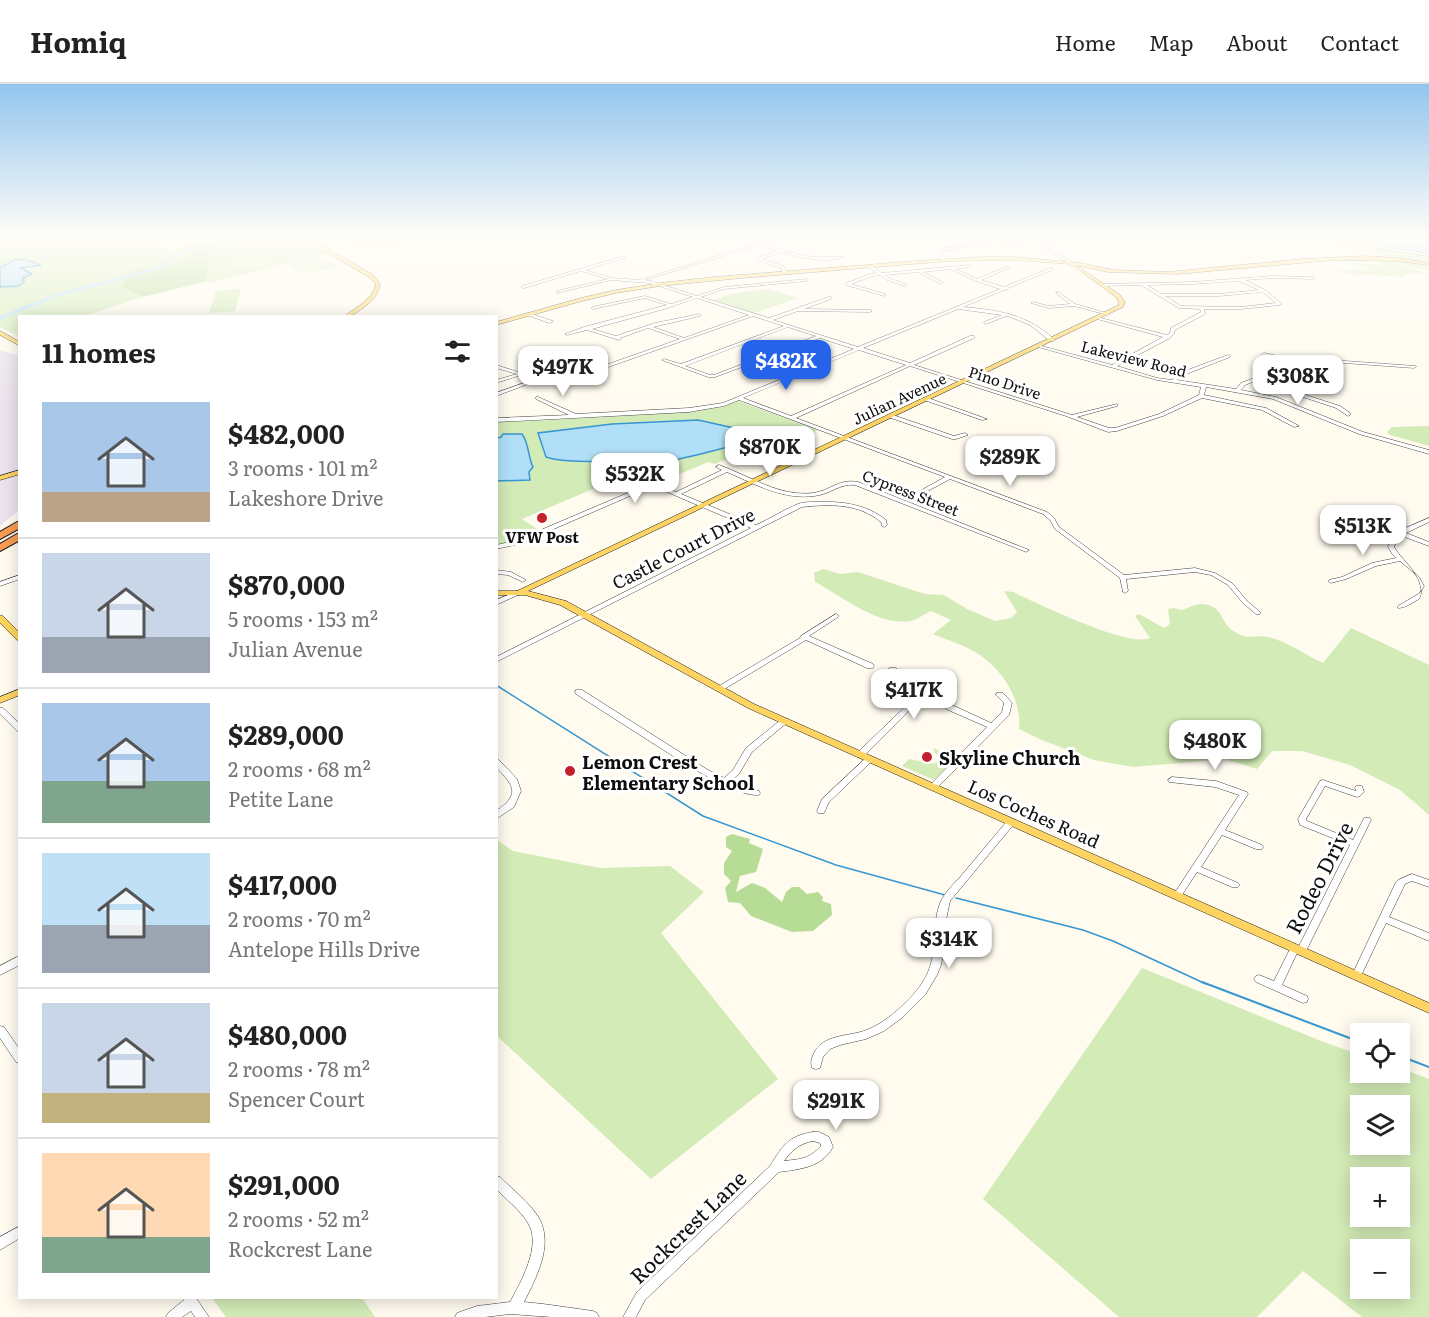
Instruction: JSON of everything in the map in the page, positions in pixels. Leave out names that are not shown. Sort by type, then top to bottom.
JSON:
[{"type":"highway","points":[[0,536],[18,525]]},
{"type":"highway","points":[[0,548],[18,537]]},
{"type":"main road","points":[[349,315],[375,295]]},
{"type":"main road","points":[[498,323],[608,295]]},
{"type":"main road","points":[[1108,314],[1120,308],[1122,302],[1116,295]]},
{"type":"main road","name":"Julian Avenue","points":[[518,593],[1108,314]]},
{"type":"main road","points":[[0,333],[18,343]]},
{"type":"main road","points":[[0,478],[18,473]]},
{"type":"main road","name":"Los Coches Road","points":[[498,592],[518,593],[554,600],[718,689],[785,721],[1429,1008]]},
{"type":"main road","points":[[2,622],[17,633]]},
{"type":"main road","points":[[0,700],[18,693]]},
{"type":"street","name":"Pino Drive","points":[[689,295],[1113,430],[1161,414],[1201,396]]},
{"type":"street","points":[[567,334],[703,295]]},
{"type":"street","points":[[498,420],[689,410],[717,405],[993,295]]},
{"type":"street","points":[[1060,295],[1074,305]]},
{"type":"street","points":[[1159,295],[1223,295]]},
{"type":"street","points":[[1159,295],[1179,307],[1241,308],[1280,304],[1268,295]]},
{"type":"street","points":[[593,308],[645,297],[670,305]]},
{"type":"street","points":[[770,320],[830,298]]},
{"type":"street","points":[[1033,303],[1053,307],[1074,305],[1108,314]]},
{"type":"street","points":[[960,308],[1007,314],[1033,323],[1052,340]]},
{"type":"street","points":[[1112,367],[1168,337],[1173,333],[1173,329],[1203,313],[1202,308]]},
{"type":"street","points":[[798,310],[870,311]]},
{"type":"street","points":[[529,314],[551,322]]},
{"type":"street","points":[[986,323],[1007,314]]},
{"type":"street","points":[[615,338],[698,315]]},
{"type":"street","points":[[498,367],[531,377],[606,368],[753,315]]},
{"type":"street","points":[[1099,318],[1168,337]]},
{"type":"street","points":[[680,366],[788,326]]},
{"type":"street","points":[[648,327],[684,339]]},
{"type":"street","points":[[586,328],[623,340]]},
{"type":"street","points":[[664,360],[712,376],[820,336]]},
{"type":"street","points":[[791,418],[972,337]]},
{"type":"street","name":"Lakeview Road","points":[[1040,346],[1173,382],[1238,390],[1294,404],[1353,430],[1429,452]]},
{"type":"street","points":[[540,351],[582,372]]},
{"type":"street","points":[[1264,354],[1299,363]]},
{"type":"street","points":[[1173,382],[1179,375],[1228,356]]},
{"type":"street","points":[[1238,390],[1243,384],[1299,363],[1328,359],[1414,367]]},
{"type":"street","points":[[498,381],[519,375]]},
{"type":"street","points":[[1256,380],[1338,407],[1348,414]]},
{"type":"street","points":[[498,394],[526,384]]},
{"type":"street","points":[[1204,386],[1201,396],[1264,410],[1296,426]]},
{"type":"street","points":[[538,398],[575,416]]},
{"type":"street","points":[[739,398],[1045,513],[1057,528],[1123,577],[1195,570],[1213,574],[1230,584],[1258,613]]},
{"type":"street","points":[[926,399],[984,419]]},
{"type":"street","points":[[1074,416],[1115,405]]},
{"type":"street","points":[[890,416],[954,438],[965,435]]},
{"type":"street","name":"Cypress Street","points":[[719,467],[775,492],[819,494],[842,483],[852,482],[1026,550]]},
{"type":"street","points":[[678,493],[727,470]]},
{"type":"street","points":[[910,498],[950,477]]},
{"type":"street","points":[[498,547],[517,543],[653,484],[705,504],[757,528]]},
{"type":"street","name":"Castle Court Drive","points":[[498,659],[801,505],[840,504],[870,511],[884,521],[884,525]]},
{"type":"street","points":[[1400,608],[1422,594],[1427,586],[1420,574],[1400,559],[1391,545],[1394,539],[1429,520]]},
{"type":"street","points":[[1402,534],[1429,544]]},
{"type":"street","points":[[1330,581],[1344,579],[1374,564],[1400,559]]},
{"type":"street","points":[[498,572],[509,573],[522,580]]},
{"type":"street","points":[[1123,577],[1125,591]]},
{"type":"street","points":[[0,584],[18,578]]},
{"type":"street","name":"Julian Avenue","points":[[498,602],[518,593]]},
{"type":"street","points":[[718,689],[836,616]]},
{"type":"street","points":[[802,639],[810,638],[870,666]]},
{"type":"street","points":[[821,811],[825,801],[914,703],[876,685],[893,670]]},
{"type":"street","points":[[579,692],[724,782],[756,793]]},
{"type":"street","points":[[934,786],[1008,708],[1008,703],[1000,695]]},
{"type":"street","points":[[949,706],[993,726]]},
{"type":"street","points":[[0,710],[18,727]]},
{"type":"street","points":[[724,782],[736,772],[749,750],[785,721]]},
{"type":"street","points":[[498,764],[514,781],[517,791],[510,805],[498,814]]},
{"type":"street","points":[[1172,780],[1216,784],[1244,794],[1177,896]]},
{"type":"street","points":[[1355,844],[1302,824],[1302,819],[1323,783],[1357,794],[1360,792],[1359,788]]},
{"type":"street","name":"Rodeo Drive","points":[[1276,987],[1367,820]]},
{"type":"street","points":[[816,1065],[818,1056],[829,1043],[864,1036],[882,1028],[908,1006],[928,984],[936,964],[941,915],[946,900],[1011,822]]},
{"type":"street","points":[[1221,831],[1259,847]]},
{"type":"street","points":[[1196,868],[1235,885]]},
{"type":"street","points":[[1357,975],[1401,882],[1414,878],[1429,884]]},
{"type":"street","points":[[1383,918],[1429,938]]},
{"type":"street","points":[[0,971],[18,961]]},
{"type":"street","points":[[1259,979],[1303,999]]},
{"type":"street","points":[[0,1030],[18,1056]]},
{"type":"street","name":"Rockcrest Lane","points":[[629,1317],[641,1296],[777,1167]]},
{"type":"street","points":[[498,1183],[535,1223],[539,1238],[538,1249],[526,1286],[514,1308]]},
{"type":"street","points":[[0,1244],[18,1232]]},
{"type":"street","points":[[172,1317],[191,1300],[203,1317]]},
{"type":"street","points":[[461,1317],[514,1308],[593,1317]]},
{"type":"shaded area","points":[[0,350],[18,355],[18,511],[0,526]]},
{"type":"green space","points":[[0,295],[138,295],[143,297],[87,315],[18,315],[18,336],[0,327]]},
{"type":"green space","points":[[215,295],[239,295],[235,311],[209,313]]},
{"type":"green space","points":[[729,295],[787,295],[798,298],[754,313],[713,300]]},
{"type":"green space","points":[[738,401],[817,430],[797,447],[772,459],[761,456],[751,461],[737,455],[715,464],[708,462],[661,482],[655,479],[648,482],[633,476],[614,480],[522,519],[540,531],[517,541],[498,546],[498,421],[692,412],[722,407]]},
{"type":"green space","points":[[1429,426],[1429,446],[1390,435],[1387,432],[1392,427]]},
{"type":"green space","points":[[823,569],[841,574],[858,572],[925,594],[944,595],[967,609],[995,621],[1011,618],[1017,612],[1004,591],[1013,592],[1104,631],[1139,639],[1150,638],[1135,616],[1139,614],[1164,628],[1170,624],[1168,609],[1182,610],[1204,604],[1217,609],[1228,627],[1238,634],[1275,639],[1323,663],[1351,628],[1429,665],[1429,815],[1400,790],[1350,765],[1302,751],[1272,751],[1257,769],[1225,759],[1133,767],[1094,760],[1042,740],[1019,729],[1014,696],[995,667],[972,650],[933,634],[951,620],[931,611],[910,621],[885,619],[873,615],[815,582],[814,573]]},
{"type":"green space","points":[[933,748],[957,758],[934,780],[902,766],[909,759],[934,764],[941,757],[936,755]]},
{"type":"green space","points":[[732,834],[750,839],[749,843],[763,849],[756,872],[740,876],[736,892],[752,883],[765,888],[782,902],[786,892],[792,887],[799,887],[807,894],[818,892],[823,897],[822,901],[831,904],[832,915],[813,931],[792,932],[751,916],[740,903],[728,902],[725,888],[731,881],[724,874],[724,863],[732,851],[726,847],[726,837]]},
{"type":"green space","points":[[498,841],[513,851],[600,868],[670,866],[704,892],[661,933],[778,1079],[651,1179],[498,1037]]},
{"type":"green space","points":[[1142,968],[1350,1051],[1350,1083],[1410,1083],[1410,1072],[1429,1079],[1429,1317],[1362,1317],[1303,1271],[1257,1317],[1119,1317],[983,1199]]},
{"type":"green space","points":[[213,1299],[363,1299],[375,1317],[226,1317]]},
{"type":"water","points":[[698,420],[734,428],[744,436],[739,444],[694,456],[627,467],[546,457],[538,433],[612,424]]},
{"type":"water","points":[[503,434],[522,434],[533,467],[529,472],[530,480],[498,481],[498,438]]},
{"type":"waterway","points":[[0,318],[59,295]]},
{"type":"waterway","points":[[498,686],[703,816],[836,865],[945,895]]},
{"type":"waterway","points":[[956,898],[1083,930],[1113,941],[1206,984]]},
{"type":"waterway","points":[[1202,982],[1350,1038]]},
{"type":"waterway","points":[[1410,1060],[1429,1067]]},
{"type":"place","name":"VFW Post","points":[[542,518]]},
{"type":"place","name":"Skyline Church","points":[[927,757]]},
{"type":"place","name":"Lemon Crest Elementary School","points":[[570,771]]}]
